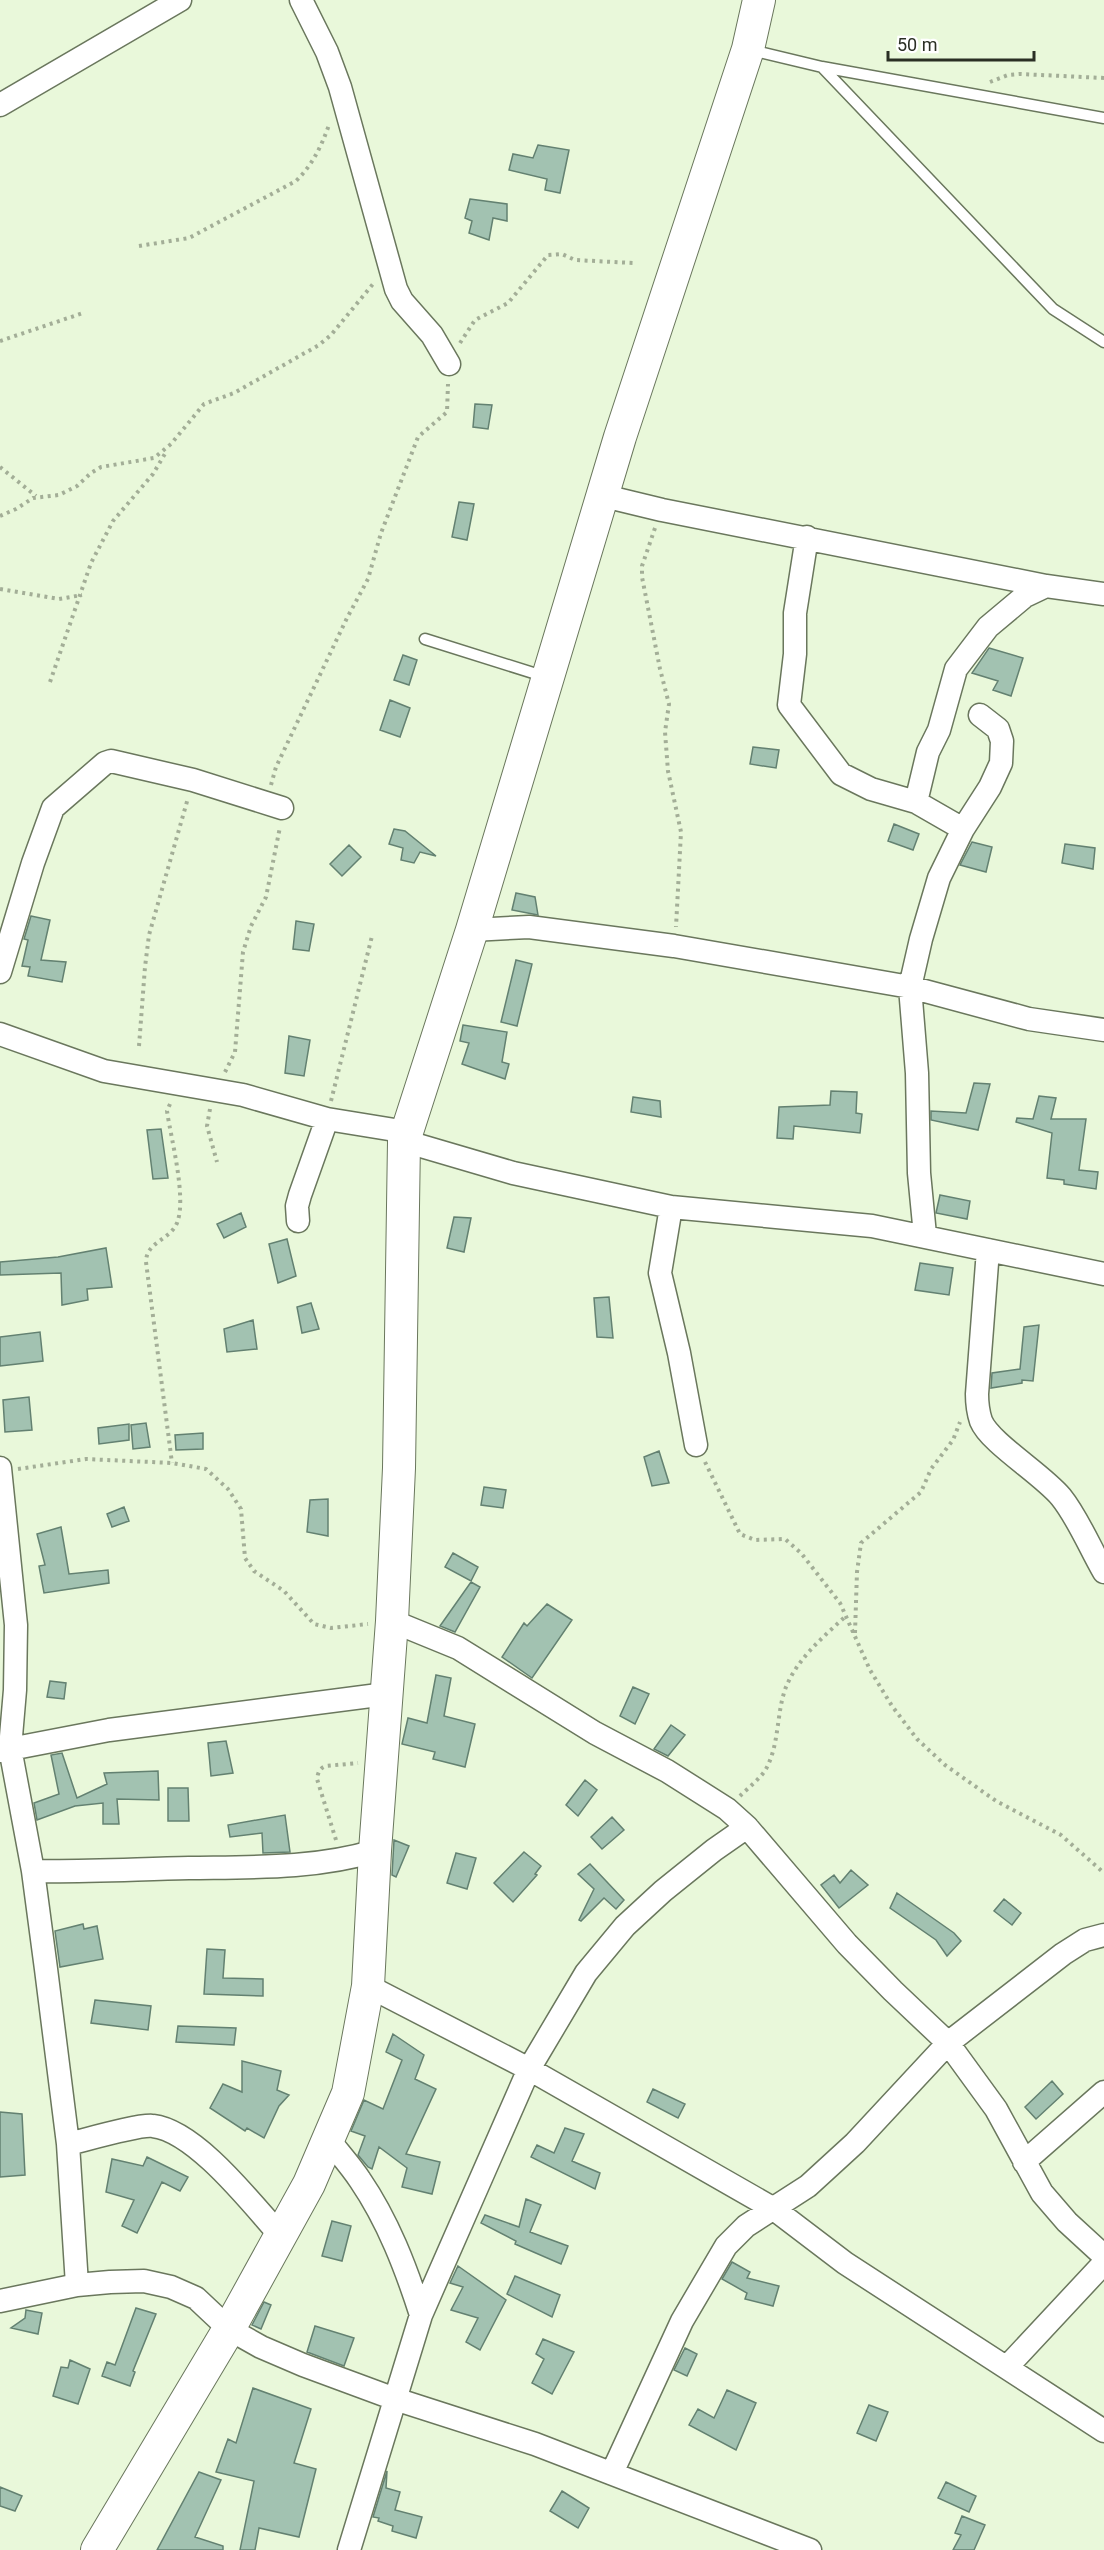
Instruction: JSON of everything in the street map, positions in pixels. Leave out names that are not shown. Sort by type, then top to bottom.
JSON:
[{"type":"street","points":[[0,105],[180,0]]},
{"type":"street","points":[[301,0],[327,52],[340,87],[371,196],[377,228],[396,289],[402,301],[432,335],[450,364]]},
{"type":"street","points":[[97,2550],[229,2329],[309,2184],[348,2094],[368,1986],[375,1851],[392,1621],[399,1457],[406,1137],[472,930],[621,437],[748,49],[759,0]]},
{"type":"street","points":[[604,496],[662,510],[1046,586],[1104,594]]},
{"type":"street","points":[[807,537],[795,613],[795,654],[789,705],[841,774],[871,789],[916,802],[963,829]]},
{"type":"street","points":[[916,802],[928,752],[939,729],[956,669],[996,620],[1025,596],[1046,586]]},
{"type":"street","points":[[925,1235],[919,1173],[917,1073],[910,987],[939,878],[963,829],[990,787],[1001,764],[1002,741],[998,729],[980,715]]},
{"type":"street","points":[[0,972],[33,863],[53,808],[95,769],[108,762],[193,780],[282,808]]},
{"type":"street","points":[[472,930],[529,927],[674,946],[910,987],[1029,1019],[1104,1030]]},
{"type":"street","points":[[0,1034],[104,1071],[243,1095],[327,1119],[406,1137],[513,1173],[671,1207],[872,1226],[925,1235],[1104,1274]]},
{"type":"street","points":[[298,1221],[297,1206],[300,1195],[327,1119]]},
{"type":"street","points":[[671,1207],[660,1273],[679,1353],[696,1445]]},
{"type":"street","points":[[988,1250],[977,1407],[990,1435],[1051,1486],[1063,1499],[1104,1572]]},
{"type":"street","points":[[0,1470],[16,1625],[5,1750],[33,1871],[68,2144],[77,2285]]},
{"type":"street","points":[[392,1621],[458,1648],[576,1721],[667,1771],[727,1809],[747,1827],[847,1944],[948,2043],[996,2109],[1042,2193],[1066,2222],[1104,2256]]},
{"type":"street","points":[[5,1750],[109,1730],[386,1694]]},
{"type":"street","points":[[349,2550],[421,2315],[529,2069],[586,1973],[625,1926],[663,1891],[747,1827]]},
{"type":"street","points":[[33,1871],[108,1872],[260,1868],[342,1861],[375,1851]]},
{"type":"street","points":[[612,2473],[654,2379],[706,2276],[726,2246],[746,2226],[808,2186],[855,2143],[948,2043],[1063,1954],[1085,1940],[1104,1935]]},
{"type":"street","points":[[368,1986],[529,2069],[774,2209],[844,2264],[1104,2431]]},
{"type":"street","points":[[1024,2162],[1104,2092]]},
{"type":"street","points":[[68,2144],[151,2125],[180,2135],[205,2155],[280,2235]]},
{"type":"street","points":[[329,2140],[361,2180],[387,2227],[407,2270],[421,2315]]},
{"type":"street","points":[[1007,2367],[1104,2263]]},
{"type":"street","points":[[0,2301],[77,2285],[144,2280],[171,2287],[196,2298],[229,2329],[292,2360],[394,2399],[503,2433],[810,2550]]},
{"type":"lane","points":[[748,49],[822,67],[1104,118]]},
{"type":"lane","points":[[822,67],[1053,309],[1104,342]]},
{"type":"lane","points":[[425,639],[547,677]]},
{"type":"path","points":[[969,93],[995,79],[1008,75],[1104,78]]},
{"type":"path","points":[[140,246],[189,238],[296,180],[308,169],[318,153],[329,126],[340,87]]},
{"type":"path","points":[[217,1162],[207,1126],[215,1091],[235,1052],[241,963],[251,926],[266,897],[282,808],[281,802],[272,790],[276,767],[368,579],[381,533],[418,437],[447,412],[450,364],[475,320],[508,303],[548,255],[562,254],[575,260],[634,263]]},
{"type":"path","points":[[50,682],[82,595],[91,563],[113,521],[153,474],[169,446],[204,404],[234,393],[319,345],[331,335],[390,265]]},
{"type":"path","points":[[0,341],[83,313]]},
{"type":"path","points":[[0,516],[36,497],[59,495],[77,486],[91,472],[101,467],[154,458],[169,446]]},
{"type":"path","points":[[0,467],[36,497]]},
{"type":"path","points":[[662,510],[645,555],[642,577],[669,704],[665,732],[668,771],[681,832],[674,946]]},
{"type":"path","points":[[0,589],[59,599],[82,595]]},
{"type":"path","points":[[139,1046],[149,935],[193,780]]},
{"type":"path","points":[[327,1119],[372,936]]},
{"type":"path","points":[[172,1463],[146,1257],[152,1246],[171,1233],[177,1224],[181,1193],[167,1111],[169,1105],[189,1087]]},
{"type":"path","points":[[855,1634],[857,1572],[861,1543],[921,1492],[931,1469],[952,1440],[978,1384]]},
{"type":"path","points":[[696,1445],[740,1534],[755,1540],[785,1539],[792,1543],[822,1578],[846,1616],[870,1670],[892,1706],[917,1739],[971,1785],[1061,1835],[1104,1873]]},
{"type":"path","points":[[0,1470],[86,1460],[172,1463],[206,1469],[228,1489],[241,1509],[245,1558],[249,1566],[284,1591],[314,1624],[331,1628],[392,1621]]},
{"type":"path","points":[[727,1809],[765,1770],[775,1745],[786,1689],[797,1667],[810,1650],[846,1616]]},
{"type":"path","points":[[342,1861],[317,1779],[318,1773],[322,1767],[326,1766],[383,1761]]},
{"type":"building","points":[[538,145],[569,150],[560,193],[545,190],[547,179],[509,170],[513,154],[533,158]]},
{"type":"building","points":[[470,199],[507,204],[507,221],[493,218],[489,240],[469,233],[472,221],[465,218]]},
{"type":"building","points":[[475,404],[492,405],[488,429],[473,427]]},
{"type":"building","points":[[459,502],[474,504],[467,540],[452,537]]},
{"type":"building","points":[[989,648],[1023,658],[1011,696],[993,690],[998,681],[972,673]]},
{"type":"building","points":[[403,655],[417,660],[409,685],[394,680]]},
{"type":"building","points":[[390,700],[410,708],[400,737],[380,730]]},
{"type":"building","points":[[753,747],[779,750],[776,768],[750,764]]},
{"type":"building","points":[[894,824],[919,834],[913,850],[888,841]]},
{"type":"building","points":[[394,829],[405,831],[436,856],[420,852],[414,863],[401,860],[403,848],[389,844]]},
{"type":"building","points":[[972,842],[992,847],[986,872],[960,865]]},
{"type":"building","points":[[1065,844],[1095,848],[1093,869],[1062,863]]},
{"type":"building","points":[[349,845],[361,857],[342,876],[330,864]]},
{"type":"building","points":[[516,893],[535,897],[538,915],[512,910]]},
{"type":"building","points":[[31,916],[50,920],[41,960],[66,962],[62,982],[28,976],[30,967],[22,966],[28,940],[24,939]]},
{"type":"building","points":[[296,921],[314,924],[309,951],[293,949]]},
{"type":"building","points":[[516,960],[532,964],[517,1026],[501,1022]]},
{"type":"building","points":[[463,1025],[507,1032],[502,1062],[509,1064],[505,1079],[462,1064],[469,1043],[460,1041]]},
{"type":"building","points":[[289,1036],[310,1040],[304,1076],[285,1073]]},
{"type":"building","points":[[974,1083],[990,1084],[978,1130],[931,1120],[931,1111],[966,1113]]},
{"type":"building","points":[[831,1091],[857,1092],[856,1113],[862,1114],[860,1133],[794,1126],[793,1139],[777,1138],[779,1107],[830,1105]]},
{"type":"building","points":[[1039,1096],[1056,1098],[1051,1119],[1086,1119],[1079,1170],[1098,1172],[1096,1189],[1064,1184],[1064,1180],[1047,1178],[1052,1133],[1016,1122],[1017,1118],[1033,1119]]},
{"type":"building","points":[[633,1097],[660,1101],[661,1117],[631,1112]]},
{"type":"building","points":[[161,1129],[168,1178],[153,1179],[147,1130]]},
{"type":"building","points":[[940,1195],[970,1201],[967,1219],[936,1213]]},
{"type":"building","points":[[241,1213],[246,1227],[224,1238],[217,1224]]},
{"type":"building","points":[[454,1217],[471,1218],[464,1252],[447,1248]]},
{"type":"building","points":[[287,1239],[296,1276],[278,1283],[269,1244]]},
{"type":"building","points":[[106,1248],[112,1287],[87,1289],[88,1300],[62,1305],[61,1273],[0,1275],[0,1262],[58,1257]]},
{"type":"building","points":[[920,1263],[953,1268],[949,1295],[915,1290]]},
{"type":"building","points":[[609,1297],[613,1338],[597,1337],[594,1298]]},
{"type":"building","points":[[311,1303],[319,1329],[302,1333],[297,1307]]},
{"type":"building","points":[[253,1320],[257,1349],[227,1352],[224,1329]]},
{"type":"building","points":[[1039,1325],[1033,1381],[1022,1380],[1022,1383],[991,1388],[992,1373],[1020,1369],[1024,1327]]},
{"type":"building","points":[[40,1332],[43,1361],[0,1366],[0,1337]]},
{"type":"building","points":[[29,1397],[32,1430],[5,1432],[3,1400]]},
{"type":"building","points":[[146,1423],[150,1447],[133,1449],[131,1425]]},
{"type":"building","points":[[129,1424],[129,1440],[99,1444],[98,1428]]},
{"type":"building","points":[[203,1433],[203,1449],[176,1450],[175,1435]]},
{"type":"building","points":[[659,1451],[669,1483],[652,1486],[644,1457]]},
{"type":"building","points":[[484,1487],[506,1490],[503,1508],[481,1505]]},
{"type":"building","points":[[328,1499],[328,1536],[307,1532],[310,1500]]},
{"type":"building","points":[[124,1507],[129,1521],[112,1527],[107,1514]]},
{"type":"building","points":[[61,1527],[69,1574],[108,1570],[109,1583],[44,1593],[39,1566],[45,1565],[37,1534]]},
{"type":"building","points":[[453,1553],[478,1567],[471,1581],[445,1567]]},
{"type":"building","points":[[471,1582],[480,1587],[455,1632],[440,1626]]},
{"type":"building","points":[[547,1604],[572,1620],[532,1678],[502,1657],[524,1623],[527,1626]]},
{"type":"building","points":[[436,1675],[451,1678],[444,1716],[475,1724],[465,1767],[433,1759],[435,1752],[402,1744],[408,1718],[427,1723]]},
{"type":"building","points":[[50,1681],[66,1683],[64,1699],[47,1697]]},
{"type":"building","points":[[633,1687],[649,1694],[635,1724],[620,1716]]},
{"type":"building","points":[[671,1725],[685,1735],[668,1756],[654,1749]]},
{"type":"building","points":[[226,1741],[233,1773],[211,1776],[208,1743]]},
{"type":"building","points":[[62,1753],[77,1798],[107,1784],[104,1773],[158,1771],[159,1800],[117,1799],[119,1824],[103,1824],[103,1803],[75,1806],[37,1820],[34,1803],[59,1794],[51,1755]]},
{"type":"building","points":[[585,1780],[597,1790],[578,1816],[566,1805]]},
{"type":"building","points":[[168,1788],[188,1788],[189,1821],[168,1821]]},
{"type":"building","points":[[285,1815],[290,1852],[263,1853],[262,1833],[230,1837],[228,1825]]},
{"type":"building","points":[[612,1817],[624,1830],[602,1849],[591,1837]]},
{"type":"building","points":[[394,1840],[409,1846],[396,1877],[392,1875]]},
{"type":"building","points":[[524,1852],[541,1866],[535,1874],[537,1875],[513,1902],[494,1883]]},
{"type":"building","points":[[456,1853],[476,1858],[467,1889],[447,1883]]},
{"type":"building","points":[[590,1864],[624,1900],[616,1909],[604,1898],[581,1921],[579,1920],[594,1889],[578,1874]]},
{"type":"building","points":[[851,1870],[868,1885],[839,1908],[821,1885],[834,1875],[840,1883]]},
{"type":"building","points":[[897,1893],[954,1933],[961,1941],[947,1956],[936,1940],[890,1908]]},
{"type":"building","points":[[1004,1899],[1021,1913],[1012,1925],[994,1911]]},
{"type":"building","points":[[83,1924],[84,1929],[97,1926],[103,1959],[60,1967],[55,1931]]},
{"type":"building","points":[[207,1949],[225,1950],[223,1978],[263,1979],[263,1996],[204,1994]]},
{"type":"building","points":[[95,2000],[151,2006],[148,2030],[91,2023]]},
{"type":"building","points":[[178,2026],[236,2028],[234,2045],[176,2042]]},
{"type":"building","points":[[393,2034],[424,2055],[415,2079],[436,2089],[406,2154],[440,2162],[432,2194],[402,2187],[407,2168],[379,2147],[372,2169],[368,2167],[358,2155],[365,2136],[351,2131],[364,2100],[383,2109],[402,2060],[386,2052]]},
{"type":"building","points":[[242,2061],[281,2071],[277,2090],[289,2095],[279,2106],[264,2138],[247,2128],[245,2131],[210,2108],[223,2084],[242,2092]]},
{"type":"building","points":[[1052,2081],[1063,2094],[1036,2119],[1025,2107]]},
{"type":"building","points":[[653,2089],[685,2104],[678,2118],[647,2102]]},
{"type":"building","points":[[0,2112],[22,2114],[25,2175],[0,2177]]},
{"type":"building","points":[[565,2128],[584,2134],[572,2161],[600,2173],[595,2189],[531,2157],[537,2145],[554,2153]]},
{"type":"building","points":[[147,2157],[188,2177],[180,2191],[162,2182],[137,2233],[122,2226],[134,2200],[106,2192],[112,2159],[143,2166]]},
{"type":"building","points":[[526,2199],[541,2205],[530,2232],[568,2246],[561,2264],[515,2244],[516,2241],[481,2223],[485,2215],[519,2227]]},
{"type":"building","points":[[332,2221],[351,2226],[342,2261],[322,2256]]},
{"type":"building","points":[[732,2262],[750,2272],[747,2278],[779,2286],[773,2306],[745,2299],[747,2293],[722,2279]]},
{"type":"building","points":[[458,2266],[506,2300],[480,2350],[466,2342],[478,2318],[451,2310],[463,2287],[450,2283]]},
{"type":"building","points":[[515,2276],[560,2295],[552,2317],[507,2294]]},
{"type":"building","points":[[264,2302],[271,2305],[261,2329],[252,2325]]},
{"type":"building","points":[[136,2308],[156,2314],[133,2371],[135,2372],[130,2386],[102,2376],[107,2362],[115,2365]]},
{"type":"building","points":[[26,2310],[42,2313],[38,2334],[11,2328],[25,2318]]},
{"type":"building","points":[[315,2326],[354,2338],[344,2366],[307,2352]]},
{"type":"building","points":[[543,2339],[574,2352],[552,2394],[532,2383],[544,2359],[536,2354]]},
{"type":"building","points":[[685,2348],[697,2354],[687,2376],[674,2370]]},
{"type":"building","points":[[70,2360],[90,2369],[78,2404],[53,2396],[61,2367],[68,2368]]},
{"type":"building","points":[[253,2388],[311,2409],[294,2463],[316,2469],[299,2537],[259,2528],[255,2550],[240,2550],[254,2481],[216,2472],[228,2439],[236,2443]]},
{"type":"building","points":[[727,2390],[756,2403],[736,2450],[689,2425],[698,2409],[714,2418]]},
{"type":"building","points":[[869,2405],[888,2412],[876,2441],[857,2433]]},
{"type":"building","points":[[387,2471],[386,2488],[400,2492],[395,2510],[422,2517],[416,2538],[392,2531],[393,2526],[373,2517]]},
{"type":"building","points":[[199,2472],[221,2480],[195,2537],[223,2546],[223,2550],[157,2550]]},
{"type":"building","points":[[946,2482],[976,2496],[969,2512],[938,2498]]},
{"type":"building","points":[[0,2487],[22,2496],[15,2511],[0,2506]]},
{"type":"building","points":[[562,2491],[589,2508],[578,2528],[550,2511]]},
{"type":"building","points":[[962,2516],[985,2525],[974,2550],[953,2550],[961,2535],[955,2533]]}]
